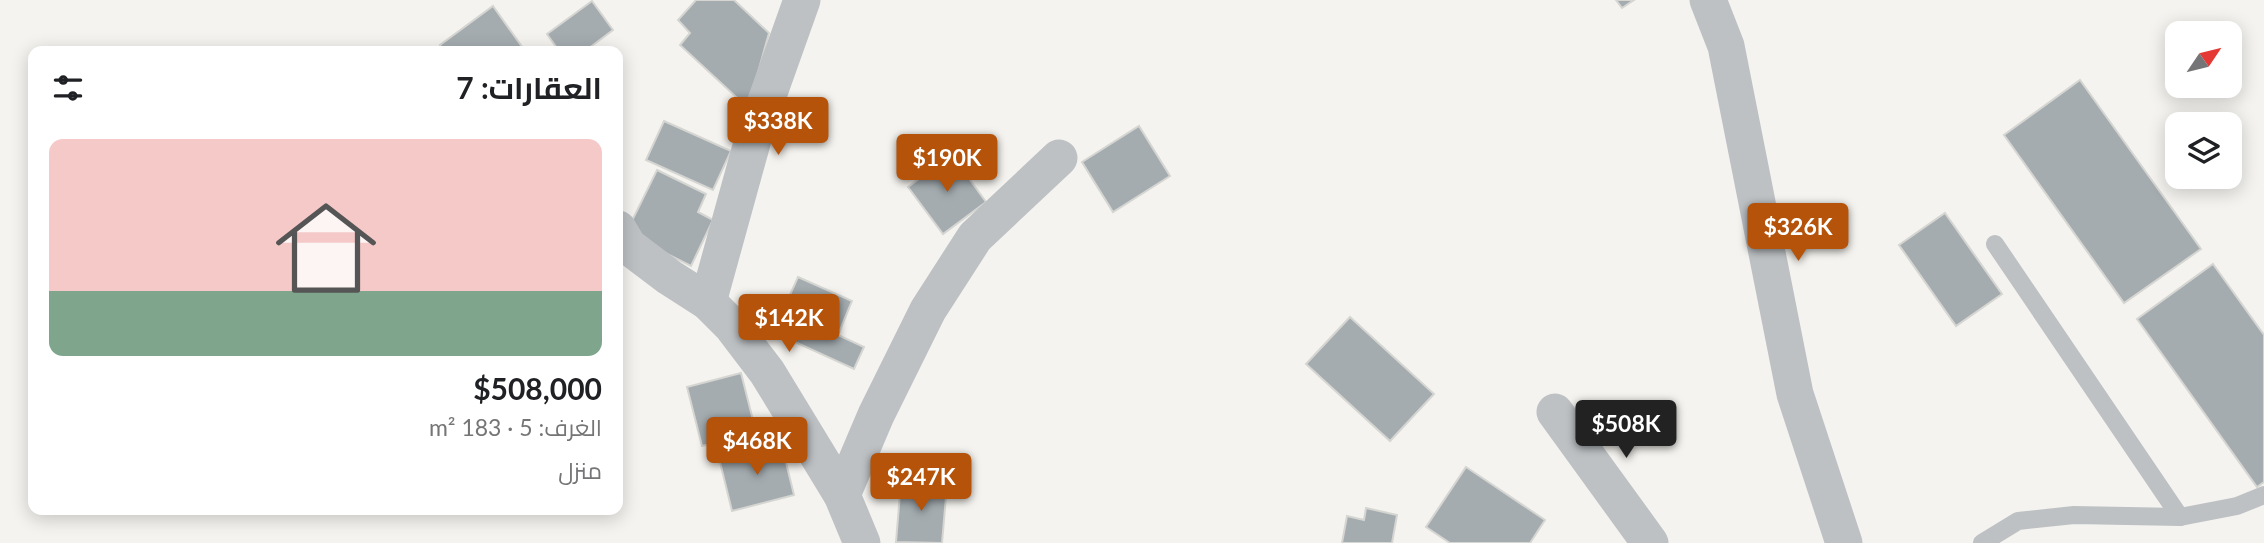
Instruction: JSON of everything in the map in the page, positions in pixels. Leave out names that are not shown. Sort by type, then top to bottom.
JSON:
[{"type":"street","points":[[708,302],[755,132],[802,0]]},
{"type":"street","points":[[1708,0],[1726,46],[1795,394],[1844,543]]},
{"type":"street","points":[[842,495],[876,415],[928,310],[975,237],[1059,158]]},
{"type":"street","points":[[623,238],[628,246],[708,302],[732,326],[766,372],[842,495],[862,543]]},
{"type":"street","points":[[1555,411],[1650,543]]},
{"type":"lane","points":[[1994,244],[2180,517]]},
{"type":"lane","points":[[1982,543],[2018,521],[2074,515],[2180,517],[2237,506],[2264,495]]},
{"type":"building","points":[[696,0],[734,0],[769,33],[748,108],[680,45],[690,33],[678,20]]},
{"type":"building","points":[[1616,0],[1634,0],[1622,8]]},
{"type":"building","points":[[592,1],[613,30],[592,46],[555,46],[547,34]]},
{"type":"building","points":[[493,6],[521,46],[441,46]]},
{"type":"building","points":[[2080,80],[2201,249],[2124,303],[2004,135]]},
{"type":"building","points":[[664,121],[731,151],[713,190],[646,160]]},
{"type":"building","points":[[1139,126],[1170,176],[1113,212],[1082,162]]},
{"type":"building","points":[[952,155],[986,202],[943,234],[908,187]]},
{"type":"building","points":[[657,170],[706,194],[698,212],[713,220],[691,266],[626,233]]},
{"type":"building","points":[[1945,213],[2002,294],[1956,326],[1899,245]]},
{"type":"building","points":[[2213,264],[2264,335],[2264,482],[2257,487],[2137,319]]},
{"type":"building","points":[[798,277],[852,301],[838,335],[864,347],[854,369],[773,332]]},
{"type":"building","points":[[1350,317],[1434,394],[1390,441],[1306,364]]},
{"type":"building","points":[[741,373],[756,432],[702,446],[687,387]]},
{"type":"building","points":[[781,442],[794,495],[732,511],[719,458]]},
{"type":"building","points":[[1466,467],[1545,520],[1530,543],[1450,543],[1426,527]]},
{"type":"building","points":[[901,481],[947,485],[942,543],[896,542]]},
{"type":"building","points":[[1366,508],[1397,515],[1392,543],[1342,543],[1347,516],[1364,520]]}]
